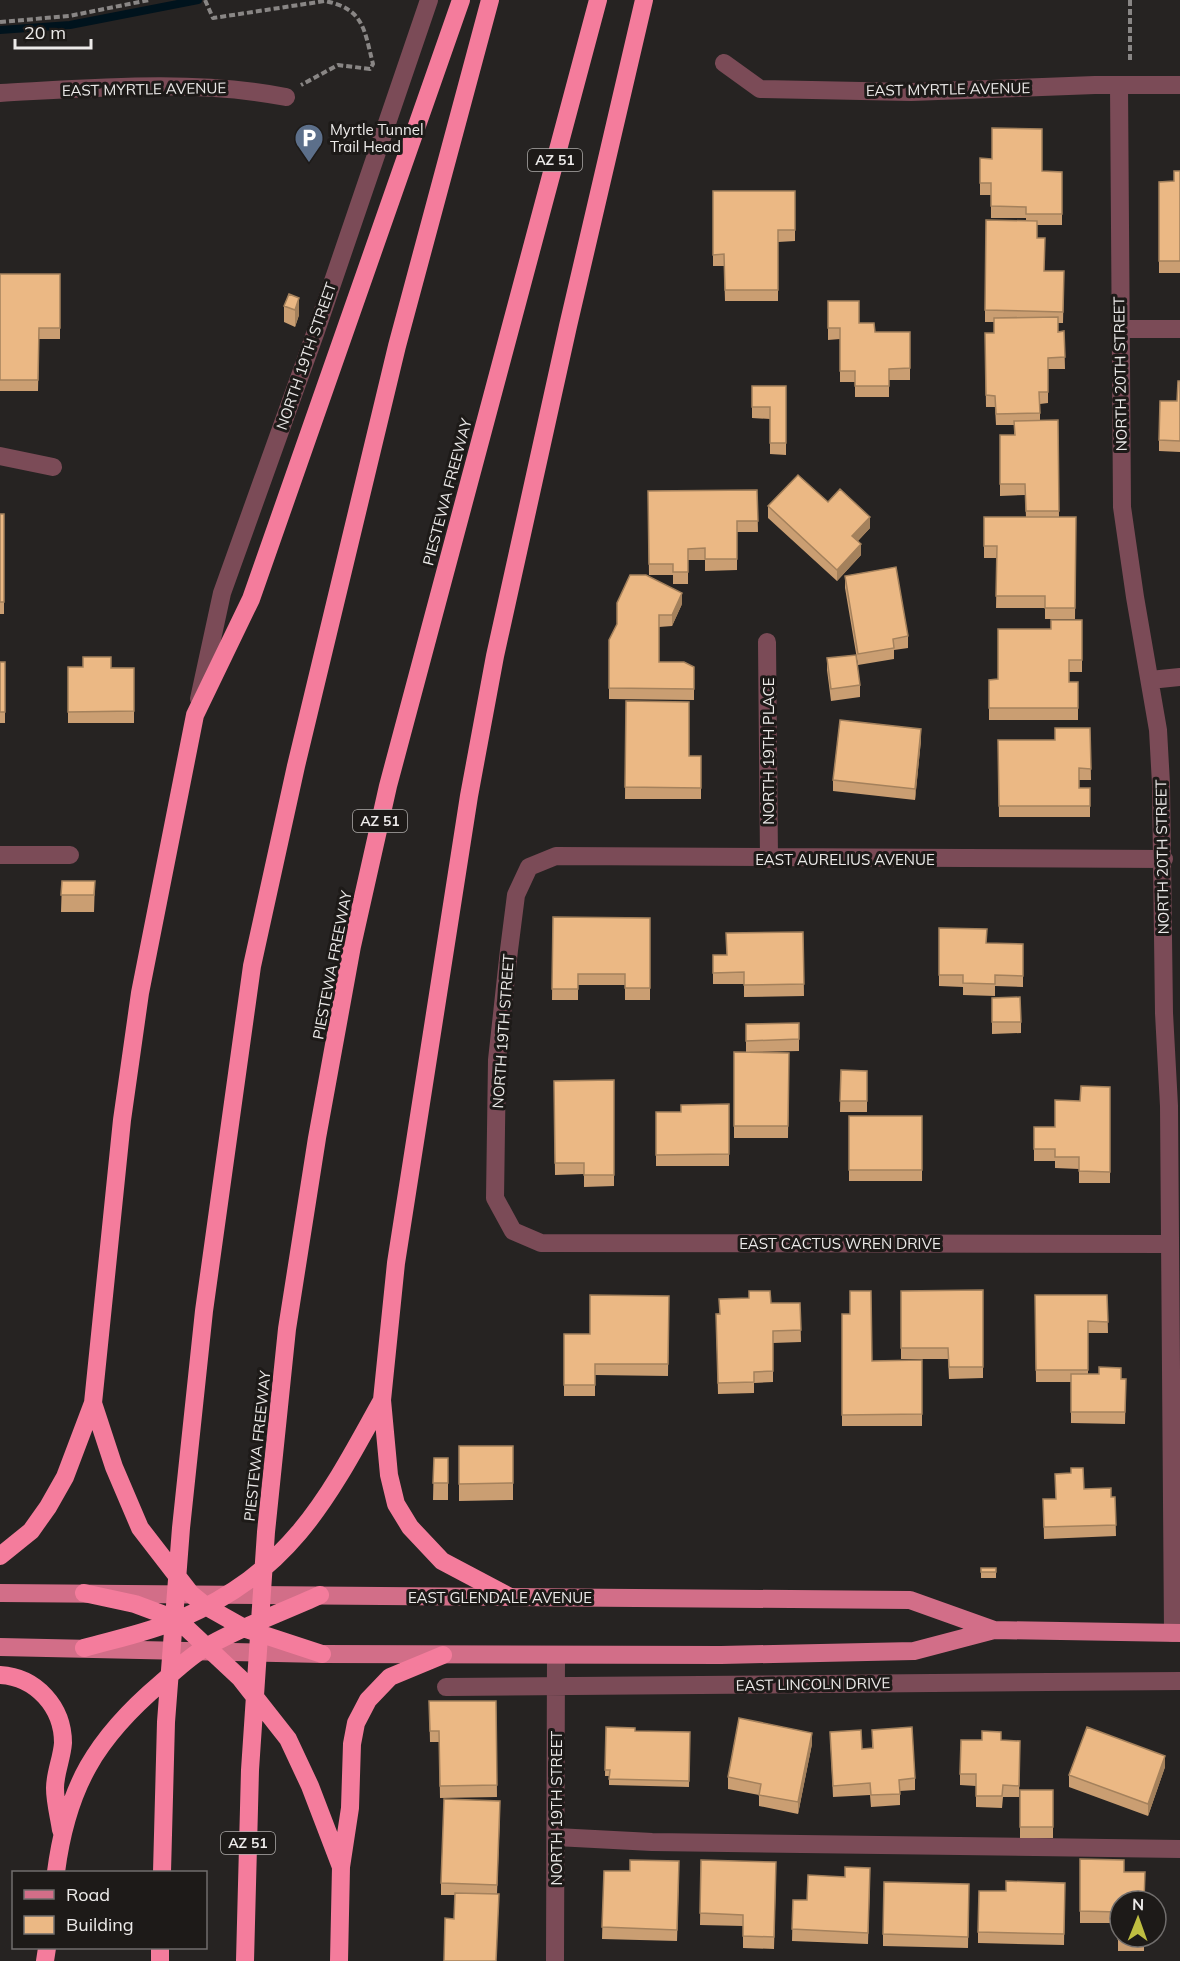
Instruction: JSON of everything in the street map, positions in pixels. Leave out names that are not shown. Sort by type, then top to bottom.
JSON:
[{"type":"highway","points":[[0,1556],[31,1531],[48,1507],[65,1477],[93,1403],[122,1120],[140,993],[195,715],[251,599],[461,0]]},
{"type":"highway","points":[[162,1871],[166,1722],[181,1528],[204,1311],[252,966],[296,766],[397,346],[490,0]]},
{"type":"highway","name":"PIESTEWA FREEWAY","points":[[245,1961],[250,1770],[266,1532],[287,1329],[316,1137],[352,946],[388,786],[598,0]]},
{"type":"highway","points":[[510,1596],[442,1561],[410,1527],[396,1504],[389,1475],[382,1400],[396,1263],[469,796],[495,656],[567,326],[644,0]]},
{"type":"highway","points":[[84,1648],[178,1620],[207,1607],[232,1593],[270,1563],[312,1518],[334,1487],[382,1400]]},
{"type":"highway","points":[[93,1403],[114,1467],[140,1528],[191,1594],[207,1607],[246,1629],[321,1654]]},
{"type":"highway","points":[[84,1593],[135,1604],[178,1620],[206,1649],[240,1678],[288,1739],[310,1786],[341,1867]]},
{"type":"highway","points":[[56,1871],[61,1832],[80,1783],[111,1730],[147,1695],[206,1649],[320,1595]]},
{"type":"highway","points":[[339,1961],[341,1867],[350,1808],[352,1744],[357,1723],[368,1700],[390,1677],[443,1655]]},
{"type":"highway","points":[[0,1675],[23,1680],[49,1698],[61,1727],[63,1744],[55,1788],[61,1832]]},
{"type":"main road","name":"EAST GLENDALE AVENUE","points":[[0,1593],[910,1600],[994,1630]]},
{"type":"main road","name":"EAST GLENDALE AVENUE","points":[[0,1647],[206,1649],[321,1654],[556,1656],[914,1652],[994,1630],[1177,1633]]},
{"type":"street","name":"NORTH 19TH STREET","points":[[195,715],[222,593],[316,331],[429,0]]},
{"type":"street","name":"EAST MYRTLE AVENUE","points":[[724,63],[760,89],[911,92],[1180,85]]},
{"type":"street","name":"NORTH 20TH STREET","points":[[1125,85],[1120,329],[1122,507],[1158,729],[1164,859],[1164,1013],[1175,1106],[1169,1244],[1177,1633]]},
{"type":"street","name":"EAST MYRTLE AVENUE","points":[[0,93],[90,88],[242,88],[286,97]]},
{"type":"street","points":[[1120,329],[1180,329]]},
{"type":"street","points":[[0,456],[53,467]]},
{"type":"street","name":"NORTH 19TH PLACE","points":[[767,642],[769,859]]},
{"type":"street","points":[[1150,680],[1180,677]]},
{"type":"street","points":[[0,855],[70,855]]},
{"type":"street","name":"EAST AURELIUS AVENUE","points":[[529,867],[556,856],[769,859],[1164,859]]},
{"type":"street","name":"NORTH 19TH STREET","points":[[513,1231],[495,1198],[497,1060],[516,895],[529,867]]},
{"type":"street","name":"EAST CACTUS WREN DRIVE","points":[[513,1231],[541,1243],[1169,1244]]},
{"type":"street","name":"NORTH 19TH STREET","points":[[555,1961],[556,1656]]},
{"type":"street","name":"EAST LINCOLN DRIVE","points":[[446,1687],[1180,1681]]},
{"type":"street","points":[[556,1837],[652,1842],[1180,1849]]},
{"type":"path","points":[[0,22],[69,16],[149,0]]},
{"type":"path","points":[[205,0],[213,18],[325,1],[341,4],[355,12],[364,30],[373,64],[370,69],[339,65],[308,79],[286,97]]},
{"type":"path","points":[[1125,85],[1130,0]]},
{"type":"building","points":[[992,128],[1042,129],[1042,171],[1062,172],[1062,214],[1026,214],[1026,207],[991,206],[991,183],[980,183],[980,158],[992,159]]},
{"type":"building","points":[[1174,171],[1180,171],[1180,261],[1159,261],[1159,182],[1174,181]]},
{"type":"building","points":[[713,191],[795,191],[795,230],[778,230],[778,290],[725,290],[724,254],[713,255]]},
{"type":"building","points":[[986,220],[1037,221],[1037,238],[1045,238],[1044,271],[1064,271],[1063,312],[985,310]]},
{"type":"building","points":[[0,274],[60,274],[60,328],[39,328],[38,380],[0,380]]},
{"type":"building","points":[[289,294],[299,298],[295,310],[284,306]]},
{"type":"building","points":[[828,301],[859,301],[859,323],[874,323],[875,332],[910,332],[910,368],[889,369],[889,386],[855,386],[855,371],[840,371],[840,328],[828,328]]},
{"type":"building","points":[[1058,317],[1058,332],[1064,331],[1065,357],[1048,358],[1048,392],[1039,392],[1040,413],[996,414],[995,396],[986,395],[985,333],[994,333],[994,318]]},
{"type":"building","points":[[1178,381],[1180,381],[1180,441],[1159,440],[1160,401],[1177,401]]},
{"type":"building","points":[[752,386],[786,386],[786,443],[770,443],[770,407],[752,407]]},
{"type":"building","points":[[1058,420],[1059,511],[1026,511],[1025,484],[1000,484],[1000,435],[1015,435],[1014,421]]},
{"type":"building","points":[[798,475],[828,502],[840,489],[870,517],[852,536],[861,544],[837,570],[768,506]]},
{"type":"building","points":[[757,490],[758,521],[737,521],[737,559],[705,559],[705,548],[688,549],[688,572],[673,572],[673,564],[649,564],[648,491]]},
{"type":"building","points":[[0,514],[4,514],[4,602],[0,602]]},
{"type":"building","points":[[984,517],[1076,517],[1075,608],[1045,608],[1045,596],[996,596],[997,546],[984,546]]},
{"type":"building","points":[[896,567],[908,636],[893,639],[894,648],[858,654],[845,576]]},
{"type":"building","points":[[630,575],[646,575],[682,593],[672,615],[659,615],[659,662],[684,662],[694,667],[694,689],[609,688],[609,640],[617,624],[617,603]]},
{"type":"building","points":[[1051,620],[1082,620],[1082,660],[1069,660],[1069,682],[1078,682],[1078,708],[989,708],[989,680],[998,679],[998,629],[1051,629]]},
{"type":"building","points":[[856,655],[860,685],[831,689],[827,658]]},
{"type":"building","points":[[83,657],[111,657],[111,668],[134,668],[134,711],[68,712],[68,667],[83,667]]},
{"type":"building","points":[[0,662],[5,662],[5,712],[0,712]]},
{"type":"building","points":[[626,701],[689,702],[689,756],[701,756],[701,788],[625,787]]},
{"type":"building","points":[[840,720],[921,729],[915,789],[833,780]]},
{"type":"building","points":[[1055,728],[1090,728],[1091,769],[1079,768],[1079,788],[1090,788],[1090,806],[999,806],[998,740],[1055,740]]},
{"type":"building","points":[[62,881],[95,881],[94,895],[61,895]]},
{"type":"building","points":[[553,917],[650,918],[650,988],[625,988],[625,974],[578,974],[578,989],[552,989]]},
{"type":"building","points":[[939,928],[987,929],[986,943],[1023,944],[1023,976],[995,975],[995,984],[963,983],[963,975],[939,975]]},
{"type":"building","points":[[803,932],[804,984],[744,985],[744,972],[713,973],[713,955],[727,955],[726,933]]},
{"type":"building","points":[[1020,997],[1021,1022],[992,1022],[992,998]]},
{"type":"building","points":[[799,1023],[799,1039],[746,1041],[746,1024]]},
{"type":"building","points":[[734,1052],[789,1053],[788,1126],[734,1126]]},
{"type":"building","points":[[841,1070],[867,1071],[867,1101],[840,1101]]},
{"type":"building","points":[[614,1080],[614,1175],[584,1175],[584,1163],[555,1163],[554,1081]]},
{"type":"building","points":[[1081,1086],[1110,1087],[1110,1172],[1079,1171],[1079,1157],[1055,1157],[1055,1149],[1034,1149],[1034,1127],[1055,1127],[1055,1100],[1080,1101]]},
{"type":"building","points":[[729,1104],[729,1154],[656,1155],[656,1112],[681,1112],[681,1105]]},
{"type":"building","points":[[849,1116],[922,1116],[922,1170],[849,1170]]},
{"type":"building","points":[[983,1290],[983,1367],[949,1367],[948,1348],[901,1348],[901,1291]]},
{"type":"building","points":[[749,1291],[770,1291],[771,1303],[800,1303],[801,1330],[773,1331],[773,1371],[754,1372],[754,1382],[718,1383],[716,1314],[720,1314],[719,1299],[749,1298]]},
{"type":"building","points":[[850,1291],[871,1291],[872,1361],[922,1360],[922,1414],[842,1415],[842,1314],[850,1314]]},
{"type":"building","points":[[590,1295],[669,1296],[668,1364],[595,1364],[595,1385],[564,1385],[564,1334],[590,1334]]},
{"type":"building","points":[[1035,1295],[1107,1295],[1108,1322],[1088,1321],[1088,1370],[1036,1370]]},
{"type":"building","points":[[1099,1367],[1121,1368],[1121,1379],[1126,1379],[1125,1412],[1071,1412],[1071,1374],[1099,1374]]},
{"type":"building","points":[[459,1446],[513,1446],[513,1483],[459,1484]]},
{"type":"building","points":[[434,1458],[448,1458],[448,1483],[433,1483]]},
{"type":"building","points":[[1071,1468],[1083,1468],[1084,1489],[1111,1488],[1111,1497],[1115,1497],[1116,1525],[1044,1527],[1043,1499],[1056,1499],[1055,1474],[1071,1473]]},
{"type":"building","points":[[981,1568],[996,1568],[996,1572],[981,1572]]},
{"type":"building","points":[[429,1701],[496,1701],[497,1785],[440,1786],[439,1731],[430,1731]]},
{"type":"building","points":[[739,1718],[812,1733],[798,1802],[759,1795],[761,1784],[728,1777]]},
{"type":"building","points":[[606,1727],[635,1728],[635,1731],[690,1732],[689,1781],[609,1779],[610,1770],[605,1770]]},
{"type":"building","points":[[912,1727],[915,1778],[899,1780],[900,1794],[871,1795],[870,1783],[833,1786],[830,1732],[861,1730],[862,1749],[873,1748],[872,1730]]},
{"type":"building","points":[[1087,1727],[1165,1756],[1148,1804],[1069,1775]]},
{"type":"building","points":[[982,1731],[1001,1732],[1001,1740],[1020,1741],[1019,1786],[1003,1785],[1002,1796],[976,1796],[976,1774],[960,1774],[961,1740],[982,1740]]},
{"type":"building","points":[[1020,1790],[1053,1790],[1053,1827],[1020,1827]]},
{"type":"building","points":[[444,1799],[500,1801],[497,1885],[441,1883]]},
{"type":"building","points":[[1080,1859],[1124,1860],[1124,1872],[1145,1872],[1144,1889],[1108,1889],[1108,1912],[1080,1911]]},
{"type":"building","points":[[630,1860],[679,1861],[677,1930],[602,1927],[604,1871],[630,1871]]},
{"type":"building","points":[[701,1860],[776,1862],[774,1937],[743,1936],[743,1915],[700,1913]]},
{"type":"building","points":[[845,1867],[870,1868],[868,1933],[792,1929],[793,1900],[807,1900],[808,1875],[845,1877]]},
{"type":"building","points":[[1006,1881],[1065,1883],[1064,1934],[978,1932],[979,1891],[1006,1891]]},
{"type":"building","points":[[884,1882],[969,1884],[968,1937],[883,1934]]},
{"type":"building","points":[[455,1893],[499,1894],[496,1961],[444,1961],[445,1918],[454,1919]]},
{"type":"waterway","points":[[0,30],[70,25],[198,0]]},
{"type":"place","name":"Myrtle Tunnel Trail Head","points":[[309,164]]}]
